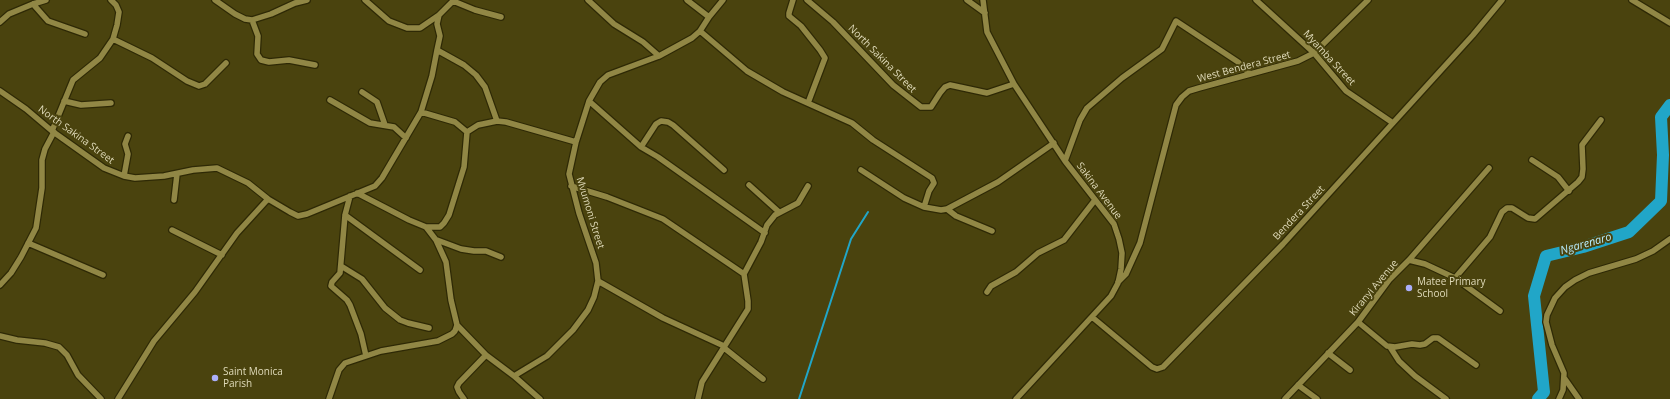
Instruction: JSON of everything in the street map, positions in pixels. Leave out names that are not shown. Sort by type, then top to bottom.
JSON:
[{"type":"street","points":[[0,22],[10,14],[36,2],[46,0]]},
{"type":"street","points":[[0,285],[21,257],[36,228],[42,188],[43,154],[73,80],[100,58],[113,39],[119,16],[116,5],[111,0]]},
{"type":"street","points":[[215,0],[235,14],[245,19],[252,20],[271,14],[295,3],[307,0]]},
{"type":"street","points":[[365,0],[389,21],[407,28],[420,28],[439,16],[454,1],[475,10],[501,17]]},
{"type":"street","points":[[588,0],[614,24],[643,42],[659,56]]},
{"type":"street","points":[[687,0],[709,17]]},
{"type":"street","name":"Mvumoni Street","points":[[514,376],[547,356],[573,330],[588,310],[594,297],[598,282],[596,263],[571,186],[569,174],[576,142],[589,101],[600,82],[608,75],[659,56],[692,38],[700,31],[709,17],[724,0]]},
{"type":"street","points":[[793,0],[789,16],[801,26],[825,58],[808,102]]},
{"type":"street","name":"North Sakina Street","points":[[806,0],[833,22],[892,85],[921,107],[931,107],[945,87],[950,86],[987,93],[1014,84]]},
{"type":"street","points":[[967,0],[985,13]]},
{"type":"street","name":"Sakina Avenue","points":[[983,0],[987,32],[1014,84],[1066,161],[1114,224],[1122,253],[1121,270],[1118,283],[1111,296],[1016,399]]},
{"type":"street","name":"Myamba Street","points":[[1256,0],[1314,53],[1346,91],[1393,123]]},
{"type":"street","name":"West Bendera Street","points":[[1118,283],[1126,274],[1140,243],[1176,105],[1182,97],[1189,92],[1298,62],[1314,53],[1368,0]]},
{"type":"street","name":"Bendera Street","points":[[1092,317],[1152,366],[1157,368],[1163,367],[1283,244],[1472,36],[1502,0]]},
{"type":"street","points":[[1632,0],[1670,23]]},
{"type":"street","points":[[36,2],[48,21],[85,34]]},
{"type":"street","name":"North Sakina Street","points":[[0,91],[104,168],[124,176],[140,178],[217,168],[248,183],[268,199],[298,216],[307,214],[375,186],[382,178],[421,112],[432,76],[440,36],[437,24],[439,16]]},
{"type":"street","points":[[252,20],[258,36],[257,54],[262,60],[269,62],[289,60],[315,65]]},
{"type":"street","points":[[1066,161],[1080,120],[1086,108],[1122,78],[1162,49],[1176,21],[1238,62],[1250,74]]},
{"type":"street","points":[[700,31],[747,71],[783,92],[808,102],[852,124],[877,143],[932,178],[934,183],[929,191],[924,207]]},
{"type":"street","points":[[113,39],[152,58],[187,81],[199,86],[205,84],[226,63]]},
{"type":"street","points":[[437,50],[464,65],[476,75],[485,87],[497,121]]},
{"type":"street","points":[[362,92],[377,102],[385,125]]},
{"type":"street","points":[[330,100],[370,123],[380,126],[385,125],[394,127],[406,138]]},
{"type":"street","points":[[64,101],[82,105],[111,103]]},
{"type":"street","points":[[589,101],[641,147],[658,157],[765,233]]},
{"type":"street","points":[[421,112],[455,122],[467,132]]},
{"type":"street","points":[[1455,278],[1487,240],[1502,212],[1507,208],[1512,208],[1525,216],[1535,219],[1569,191],[1582,177],[1582,145],[1601,120]]},
{"type":"street","points":[[467,132],[478,125],[497,121],[506,122],[576,142]]},
{"type":"street","points":[[641,147],[656,124],[661,121],[668,122],[724,170]]},
{"type":"street","points":[[356,193],[426,227],[440,227],[444,224],[449,215],[464,167],[467,132]]},
{"type":"street","points":[[124,176],[128,154],[125,144],[128,136]]},
{"type":"street","points":[[861,170],[881,182],[895,193],[924,207],[941,210],[998,182],[1054,143]]},
{"type":"street","points":[[1532,160],[1558,177],[1569,191]]},
{"type":"street","name":"Kiranyi Avenue","points":[[1285,399],[1358,322],[1390,280],[1489,168]]},
{"type":"street","points":[[174,200],[177,174]]},
{"type":"street","points":[[571,186],[607,197],[663,219],[744,274]]},
{"type":"street","points":[[749,186],[779,212]]},
{"type":"street","points":[[698,399],[702,382],[748,306],[744,274],[771,219],[779,212],[798,203],[808,186]]},
{"type":"street","points":[[350,196],[345,215],[340,273],[332,282],[331,286],[347,300],[350,305],[361,334],[366,356]]},
{"type":"street","points":[[118,399],[154,341],[195,292],[237,233],[268,199]]},
{"type":"street","points":[[987,292],[991,286],[1016,272],[1038,253],[1064,240],[1095,200]]},
{"type":"street","points":[[947,208],[956,216],[992,231]]},
{"type":"street","points":[[345,215],[420,270]]},
{"type":"street","points":[[426,227],[436,240],[446,262],[451,300],[457,325],[486,355],[514,376],[540,399]]},
{"type":"street","points":[[172,230],[222,255]]},
{"type":"street","points":[[1579,399],[1565,380],[1552,345],[1546,322],[1546,316],[1555,298],[1565,287],[1575,280],[1589,273],[1636,259],[1653,251],[1670,239]]},
{"type":"street","points":[[436,240],[461,249],[486,251],[501,257]]},
{"type":"street","points":[[28,243],[103,275]]},
{"type":"street","points":[[1409,260],[1425,264],[1455,278],[1500,311]]},
{"type":"street","points":[[341,266],[362,279],[385,308],[400,320],[429,328]]},
{"type":"street","points":[[0,275],[6,277]]},
{"type":"street","points":[[598,282],[663,318],[723,347],[763,379]]},
{"type":"street","points":[[1358,322],[1390,347],[1399,361],[1415,376],[1446,399]]},
{"type":"street","points":[[329,399],[339,370],[345,363],[381,351],[438,341],[452,334],[457,325]]},
{"type":"street","points":[[0,336],[17,340],[45,343],[59,347],[67,355],[78,375],[101,399]]},
{"type":"street","points":[[1390,347],[1407,344],[1425,344],[1434,338],[1438,338],[1476,365]]},
{"type":"street","points":[[1328,353],[1350,370]]},
{"type":"street","points":[[464,399],[457,387],[459,383],[486,355]]},
{"type":"street","points":[[1559,399],[1565,380]]},
{"type":"street","points":[[1298,385],[1317,399]]},
{"type":"waterway","name":"Ngarenaro","points":[[1538,399],[1544,392],[1534,296],[1546,256],[1583,247],[1629,232],[1661,201],[1663,155],[1661,117],[1670,105]]},
{"type":"waterway","points":[[799,399],[851,239],[868,212]]},
{"type":"place","name":"Matee Primary School","points":[[1409,288]]},
{"type":"place","name":"Saint Monica Parish","points":[[215,378]]}]
